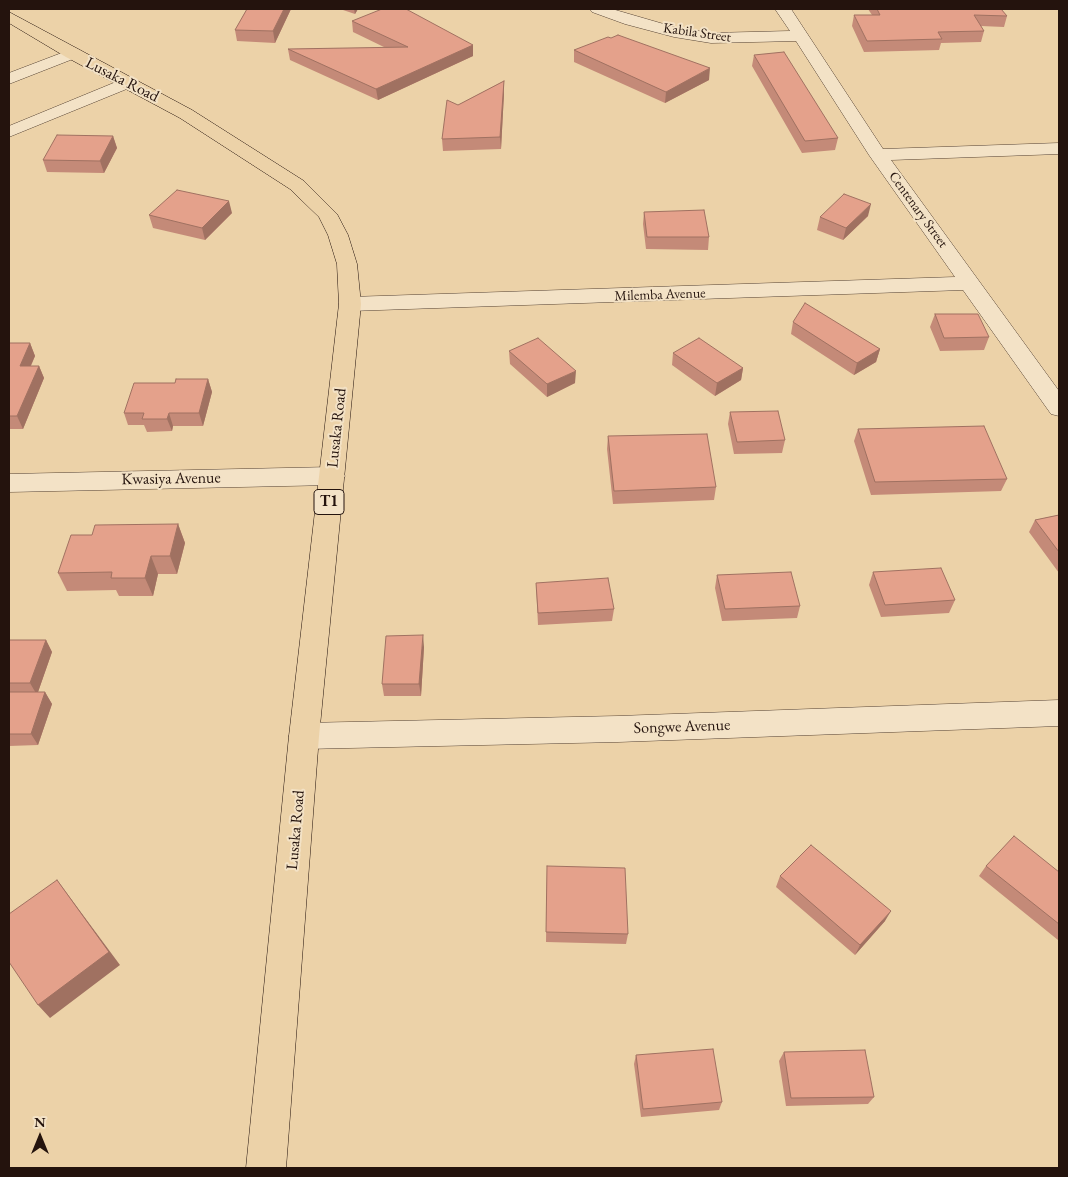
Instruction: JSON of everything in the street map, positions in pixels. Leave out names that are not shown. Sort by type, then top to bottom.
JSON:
[{"type":"highway","name":"Lusaka Road","points":[[9,17],[72,54],[186,114],[297,185],[327,214],[338,235],[347,264],[350,304],[304,736],[266,1168]]},
{"type":"street","name":"Kabila Street","points":[[598,9],[631,21],[674,32],[711,38],[799,36]]},
{"type":"street","name":"Centenary Street","points":[[783,9],[878,154],[1059,408]]},
{"type":"street","points":[[9,79],[72,54]]},
{"type":"street","points":[[9,132],[128,82]]},
{"type":"street","points":[[878,154],[1059,148]]},
{"type":"street","name":"Milemba Avenue","points":[[350,304],[970,283]]},
{"type":"street","name":"Kwasiya Avenue","points":[[9,483],[332,476]]},
{"type":"street","name":"Songwe Avenue","points":[[304,736],[618,729],[1059,712]]},
{"type":"building","points":[[247,9],[284,9],[273,31],[235,30]]},
{"type":"building","points":[[382,9],[406,9],[473,45],[376,89],[288,49],[408,47],[352,21]]},
{"type":"building","points":[[877,9],[1001,9],[1007,16],[974,15],[984,31],[938,32],[942,39],[867,41],[854,15],[880,15]]},
{"type":"building","points":[[618,35],[710,68],[666,92],[574,50]]},
{"type":"building","points":[[784,52],[838,138],[805,141],[754,55]]},
{"type":"building","points":[[504,81],[500,137],[442,139],[447,100],[458,105]]},
{"type":"building","points":[[57,135],[113,136],[100,161],[43,160]]},
{"type":"building","points":[[177,190],[229,201],[202,228],[149,215]]},
{"type":"building","points":[[844,194],[871,204],[846,228],[820,217]]},
{"type":"building","points":[[704,210],[709,237],[647,237],[644,212]]},
{"type":"building","points":[[805,303],[880,349],[857,363],[793,322]]},
{"type":"building","points":[[935,314],[978,314],[989,337],[944,338]]},
{"type":"building","points":[[538,338],[576,371],[547,384],[509,351]]},
{"type":"building","points":[[699,338],[743,368],[717,383],[673,353]]},
{"type":"building","points":[[9,343],[30,343],[20,366],[39,366],[17,416],[9,416]]},
{"type":"building","points":[[176,379],[208,379],[199,413],[169,413],[167,419],[142,419],[144,413],[124,413],[134,383],[175,383]]},
{"type":"building","points":[[778,411],[785,440],[737,442],[730,412]]},
{"type":"building","points":[[984,426],[1007,479],[875,482],[858,429]]},
{"type":"building","points":[[707,434],[716,487],[614,491],[608,436]]},
{"type":"building","points":[[1059,515],[1059,552],[1035,520]]},
{"type":"building","points":[[178,524],[170,556],[151,556],[145,578],[111,578],[112,572],[58,573],[71,535],[92,535],[95,525]]},
{"type":"building","points":[[941,568],[955,600],[885,605],[873,572]]},
{"type":"building","points":[[791,572],[800,606],[725,609],[717,575]]},
{"type":"building","points":[[608,578],[614,609],[538,613],[536,583]]},
{"type":"building","points":[[423,635],[419,684],[382,684],[386,636]]},
{"type":"building","points":[[9,640],[46,640],[30,683],[9,683]]},
{"type":"building","points":[[9,692],[45,692],[31,734],[9,734]]},
{"type":"building","points":[[1014,836],[1059,872],[1059,924],[986,866]]},
{"type":"building","points":[[811,845],[891,911],[860,945],[780,876]]},
{"type":"building","points":[[547,866],[625,868],[628,934],[546,932]]},
{"type":"building","points":[[57,880],[109,952],[38,1005],[9,962],[9,914]]},
{"type":"building","points":[[713,1049],[722,1102],[643,1109],[636,1055]]},
{"type":"building","points":[[865,1050],[874,1097],[791,1098],[784,1052]]}]
